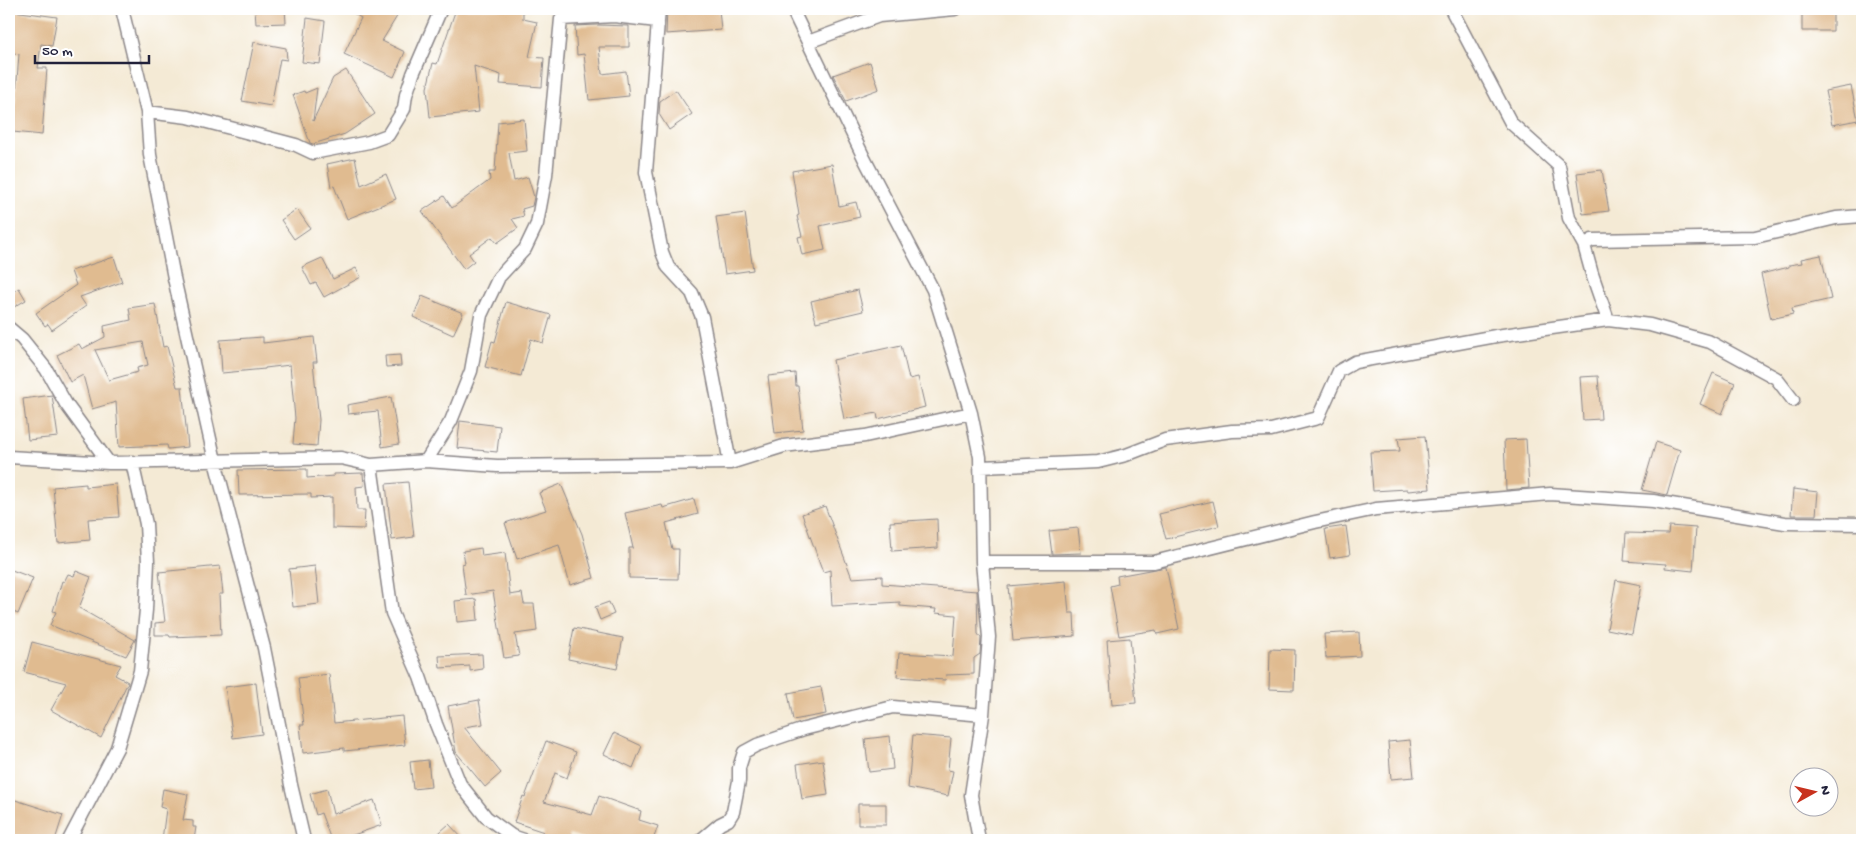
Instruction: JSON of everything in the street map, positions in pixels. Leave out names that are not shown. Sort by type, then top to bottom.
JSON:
[{"type":"street","points":[[122,9],[147,112],[150,155],[174,278],[214,461],[264,648],[291,785],[304,840]]},
{"type":"street","points":[[147,112],[188,117],[296,145],[313,153],[369,142],[388,135],[404,109],[406,95],[413,74],[441,9]]},
{"type":"street","points":[[792,9],[866,160],[933,290],[970,413],[980,456],[982,562],[989,637],[983,714],[971,795],[979,840]]},
{"type":"street","points":[[808,42],[879,16],[955,9]]},
{"type":"street","points":[[1451,9],[1511,123],[1559,166],[1569,218],[1584,245],[1608,320]]},
{"type":"street","points":[[426,461],[451,421],[472,372],[480,315],[499,277],[525,249],[537,224],[546,175],[561,19],[658,15],[646,172],[650,197],[657,222],[662,252],[668,268],[692,293],[702,316],[730,463]]},
{"type":"street","points":[[1584,245],[1592,240],[1755,237],[1836,218],[1862,216]]},
{"type":"street","points":[[980,467],[1098,462],[1126,456],[1165,440],[1232,431],[1271,430],[1318,418],[1339,371],[1355,362],[1496,336],[1608,320],[1650,325],[1710,342],[1776,378],[1793,400]]},
{"type":"street","points":[[9,328],[22,339],[46,370],[66,404],[109,463]]},
{"type":"street","points":[[9,456],[109,463],[341,458],[371,465],[426,461],[497,466],[730,463],[784,446],[865,436],[970,413]]},
{"type":"street","points":[[69,840],[117,748],[140,671],[146,610],[148,562],[146,524],[132,462]]},
{"type":"street","points":[[371,465],[392,613],[420,677],[460,784],[486,817],[512,836],[524,840]]},
{"type":"street","points":[[982,562],[1154,562],[1376,509],[1550,494],[1653,501],[1784,523],[1862,524]]},
{"type":"street","points":[[701,840],[720,824],[728,820],[733,812],[739,781],[739,768],[744,752],[757,745],[804,729],[893,707],[983,714]]},
{"type":"building","points":[[255,9],[285,9],[286,23],[256,24]]},
{"type":"building","points":[[347,9],[391,9],[399,13],[382,41],[405,52],[394,77],[344,54],[361,18]]},
{"type":"building","points":[[456,9],[523,9],[523,19],[537,22],[529,57],[544,58],[542,87],[500,84],[501,75],[474,66],[479,112],[430,117],[427,88],[433,63],[437,64]]},
{"type":"building","points":[[667,9],[719,9],[721,30],[666,34]]},
{"type":"building","points":[[1802,9],[1833,9],[1833,31],[1802,31]]},
{"type":"building","points":[[13,11],[57,17],[52,46],[41,44],[38,68],[47,68],[42,135],[13,132],[19,54],[9,52]]},
{"type":"building","points":[[307,18],[325,21],[320,64],[302,62]]},
{"type":"building","points":[[575,26],[629,26],[629,47],[599,47],[602,74],[626,71],[629,96],[589,100],[584,54],[577,55]]},
{"type":"building","points":[[254,42],[286,48],[287,60],[280,59],[271,106],[242,101]]},
{"type":"building","points":[[870,62],[879,89],[846,101],[833,75]]},
{"type":"building","points":[[346,70],[375,114],[345,134],[313,144],[310,143],[293,95],[317,88],[313,121],[333,78]]},
{"type":"building","points":[[1851,86],[1858,120],[1832,125],[1825,91]]},
{"type":"building","points":[[676,90],[692,114],[669,130],[659,114],[660,101]]},
{"type":"building","points":[[524,119],[527,151],[509,153],[514,181],[528,177],[534,197],[532,206],[522,209],[524,216],[512,219],[518,228],[497,243],[492,237],[469,254],[474,261],[464,269],[422,211],[444,196],[452,208],[490,180],[489,172],[495,172],[498,122]]},
{"type":"building","points":[[355,158],[361,185],[386,174],[396,199],[347,219],[334,186],[331,187],[327,164]]},
{"type":"building","points":[[832,164],[839,206],[856,202],[860,217],[820,226],[825,250],[802,255],[798,237],[802,236],[797,216],[799,215],[792,171]]},
{"type":"building","points":[[1602,170],[1609,211],[1583,214],[1577,173]]},
{"type":"building","points":[[297,209],[310,228],[294,239],[281,220]]},
{"type":"building","points":[[745,213],[753,270],[725,274],[716,217]]},
{"type":"building","points":[[1821,255],[1831,299],[1792,308],[1793,314],[1771,319],[1761,274],[1802,263],[1801,259]]},
{"type":"building","points":[[114,257],[122,282],[80,297],[86,306],[52,330],[48,324],[45,326],[36,313],[76,285],[71,271]]},
{"type":"building","points":[[322,258],[333,279],[356,268],[361,277],[324,297],[316,283],[311,285],[302,267]]},
{"type":"building","points":[[19,288],[26,300],[9,310],[9,294]]},
{"type":"building","points":[[858,290],[863,311],[816,322],[811,301]]},
{"type":"building","points":[[422,296],[463,313],[453,335],[413,317]]},
{"type":"building","points":[[506,302],[551,315],[543,343],[531,339],[521,376],[485,367],[492,341],[495,342]]},
{"type":"building","points":[[155,304],[163,347],[167,346],[177,387],[182,387],[188,447],[168,449],[167,445],[119,447],[116,402],[92,409],[83,375],[70,382],[57,355],[79,344],[82,349],[105,337],[104,326],[131,320],[129,308]],"holes":[[[143,342],[148,365],[137,368],[138,372],[109,380],[95,350]]]},
{"type":"building","points":[[263,337],[263,343],[314,337],[317,362],[313,362],[319,420],[317,446],[293,444],[295,418],[290,365],[222,373],[220,340]]},
{"type":"building","points":[[901,345],[909,379],[918,377],[925,407],[878,419],[877,413],[844,419],[833,360]]},
{"type":"building","points":[[400,355],[401,366],[386,367],[385,356]]},
{"type":"building","points":[[795,373],[803,430],[775,433],[768,376]]},
{"type":"building","points":[[1713,373],[1735,383],[1722,414],[1700,404]]},
{"type":"building","points":[[1598,376],[1601,419],[1583,420],[1580,377]]},
{"type":"building","points":[[52,395],[58,437],[28,440],[23,399]]},
{"type":"building","points":[[391,397],[399,444],[382,447],[378,411],[348,414],[347,405]]},
{"type":"building","points":[[460,421],[500,426],[497,452],[457,448]]},
{"type":"building","points":[[1425,436],[1430,489],[1373,491],[1370,452],[1400,451],[1398,438]]},
{"type":"building","points":[[1526,439],[1529,488],[1506,490],[1504,440]]},
{"type":"building","points":[[1656,442],[1680,450],[1667,495],[1642,490]]},
{"type":"building","points":[[307,469],[307,478],[334,476],[334,474],[363,473],[364,486],[356,487],[357,510],[365,510],[364,529],[332,528],[332,497],[311,498],[311,494],[239,495],[238,470]]},
{"type":"building","points":[[408,482],[414,537],[392,540],[386,484]]},
{"type":"building","points":[[86,484],[86,487],[116,484],[119,517],[88,519],[90,540],[58,543],[53,487]]},
{"type":"building","points":[[561,484],[582,534],[594,578],[570,585],[559,545],[517,559],[505,523],[546,510],[539,493]]},
{"type":"building","points":[[1793,489],[1818,492],[1816,515],[1791,515]]},
{"type":"building","points":[[694,499],[698,514],[666,523],[672,549],[679,549],[678,579],[629,578],[629,548],[633,548],[625,513],[662,505],[663,508]]},
{"type":"building","points":[[1213,501],[1219,526],[1166,539],[1159,514]]},
{"type":"building","points":[[825,506],[852,578],[882,576],[882,584],[977,591],[978,634],[981,638],[980,654],[974,658],[974,674],[946,675],[945,680],[897,677],[899,653],[953,656],[956,615],[935,613],[936,609],[900,606],[900,602],[832,606],[830,570],[823,572],[802,514]]},
{"type":"building","points":[[937,519],[938,548],[892,551],[890,522]]},
{"type":"building","points":[[1346,526],[1350,555],[1330,558],[1325,529]]},
{"type":"building","points":[[1669,526],[1696,528],[1693,571],[1665,568],[1666,564],[1624,561],[1626,533],[1668,534]]},
{"type":"building","points":[[1078,528],[1081,553],[1052,554],[1049,531]]},
{"type":"building","points":[[481,548],[482,556],[505,553],[510,595],[522,593],[524,604],[534,604],[537,631],[515,634],[519,656],[504,658],[493,591],[466,595],[462,564],[465,563],[463,551]]},
{"type":"building","points":[[220,566],[223,594],[219,594],[221,635],[170,637],[169,635],[155,635],[155,623],[165,622],[159,572]]},
{"type":"building","points":[[315,566],[319,604],[293,607],[289,569]]},
{"type":"building","points":[[1166,567],[1179,629],[1157,634],[1156,630],[1119,636],[1110,586],[1118,584],[1117,576]]},
{"type":"building","points":[[9,569],[33,578],[18,614],[9,610]]},
{"type":"building","points":[[76,571],[91,577],[79,608],[135,640],[126,656],[50,625],[56,612],[53,611],[62,581],[64,582],[68,574],[74,576]]},
{"type":"building","points":[[1616,580],[1641,585],[1632,634],[1607,629]]},
{"type":"building","points":[[1066,581],[1069,613],[1074,613],[1075,636],[1013,641],[1008,586]]},
{"type":"building","points":[[476,599],[478,620],[457,622],[455,601]]},
{"type":"building","points":[[609,602],[614,614],[600,620],[595,607]]},
{"type":"building","points":[[574,628],[623,638],[617,669],[568,659]]},
{"type":"building","points":[[1359,632],[1360,656],[1326,658],[1324,634]]},
{"type":"building","points":[[1130,638],[1136,703],[1112,705],[1107,640]]},
{"type":"building","points":[[32,642],[121,665],[115,675],[128,682],[101,738],[51,710],[66,683],[24,672]]},
{"type":"building","points":[[1270,649],[1295,650],[1294,690],[1269,689]]},
{"type":"building","points":[[482,654],[483,669],[470,671],[470,666],[440,668],[439,656]]},
{"type":"building","points":[[329,674],[334,723],[402,716],[405,745],[344,751],[344,748],[303,753],[300,725],[304,725],[298,678]]},
{"type":"building","points":[[256,683],[262,734],[233,738],[225,687]]},
{"type":"building","points":[[821,687],[826,714],[793,720],[788,693]]},
{"type":"building","points":[[479,700],[483,724],[464,727],[501,773],[485,787],[456,752],[448,706]]},
{"type":"building","points":[[614,733],[642,746],[633,768],[604,754]]},
{"type":"building","points":[[913,735],[951,738],[948,770],[953,771],[948,796],[908,788]]},
{"type":"building","points":[[890,736],[893,769],[869,772],[865,739]]},
{"type":"building","points":[[1410,740],[1414,777],[1391,779],[1388,742]]},
{"type":"building","points":[[546,741],[576,752],[567,778],[555,773],[544,802],[592,815],[599,796],[641,811],[639,820],[658,826],[653,840],[587,840],[570,834],[568,840],[542,840],[544,832],[514,822]]},
{"type":"building","points":[[428,760],[431,787],[413,789],[410,762]]},
{"type":"building","points":[[823,760],[828,795],[802,799],[797,764]]},
{"type":"building","points":[[163,789],[188,794],[183,820],[193,821],[193,827],[196,827],[194,840],[162,840],[166,809],[160,807]]},
{"type":"building","points":[[327,789],[333,814],[374,800],[382,825],[339,840],[331,840],[321,813],[316,815],[310,794]]},
{"type":"building","points":[[9,798],[63,815],[55,840],[9,840]]},
{"type":"building","points":[[858,804],[886,804],[886,825],[858,825]]},
{"type":"building","points":[[449,824],[464,840],[431,840]]}]
